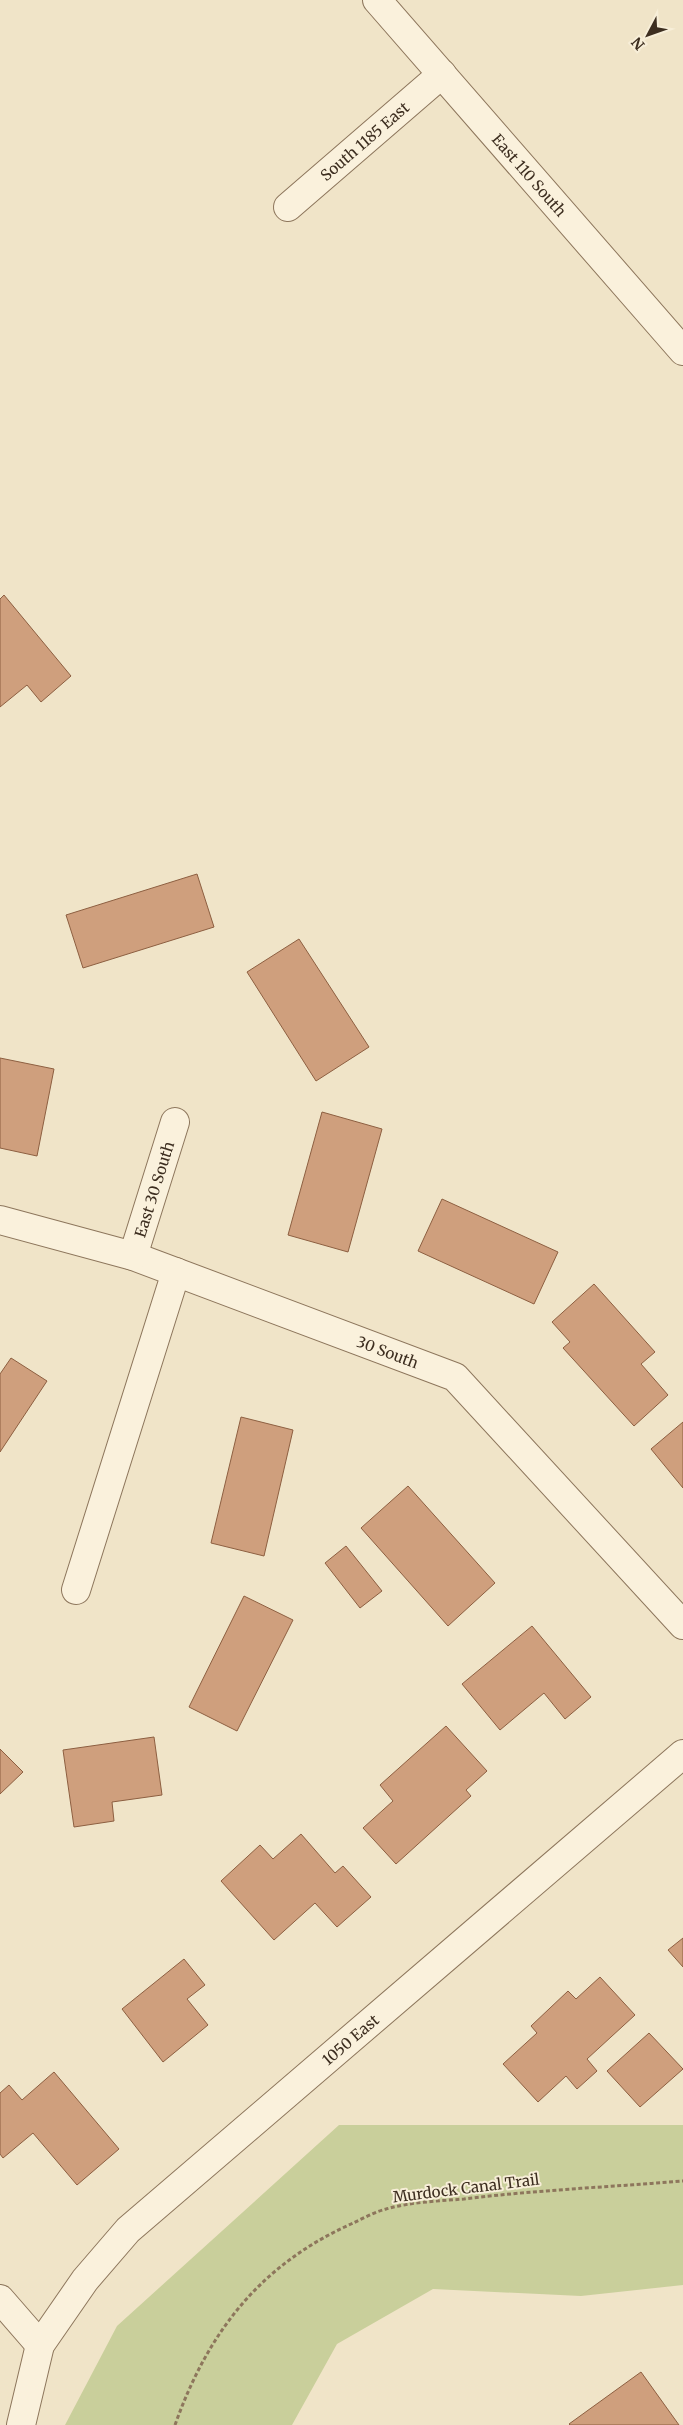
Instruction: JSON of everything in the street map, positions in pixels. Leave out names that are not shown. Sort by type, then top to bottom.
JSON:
[{"type":"street","name":"East 110 South","points":[[377,0],[683,351]]},
{"type":"street","name":"South 1185 East","points":[[288,207],[442,74]]},
{"type":"street","name":"East 30 South","points":[[133,1256],[175,1122]]},
{"type":"street","name":"30 South","points":[[0,1220],[133,1256],[455,1377],[683,1626]]},
{"type":"street","points":[[76,1590],[176,1272]]},
{"type":"street","name":"1050 East","points":[[40,2345],[85,2280],[128,2230],[683,1754]]},
{"type":"street","points":[[0,2299],[40,2345],[20,2425]]},
{"type":"path","name":"Murdock Canal Trail","points":[[175,2425],[188,2390],[198,2371],[243,2301],[289,2258],[314,2241],[386,2209],[536,2190],[683,2181]]},
{"type":"green space","points":[[339,2125],[683,2125],[683,2285],[581,2296],[433,2289],[337,2344],[292,2425],[65,2425],[117,2326]]},
{"type":"building","points":[[4,595],[71,676],[41,702],[27,685],[0,707],[0,599]]},
{"type":"building","points":[[197,874],[214,927],[83,968],[66,915]]},
{"type":"building","points":[[299,939],[369,1047],[316,1081],[247,972]]},
{"type":"building","points":[[0,1058],[54,1069],[37,1156],[0,1148]]},
{"type":"building","points":[[322,1112],[382,1129],[348,1252],[288,1235]]},
{"type":"building","points":[[442,1199],[558,1252],[534,1304],[418,1251]]},
{"type":"building","points":[[594,1284],[655,1352],[641,1364],[668,1395],[634,1426],[563,1348],[570,1342],[552,1322]]},
{"type":"building","points":[[11,1358],[47,1381],[0,1452],[0,1374]]},
{"type":"building","points":[[241,1417],[293,1430],[264,1556],[211,1543]]},
{"type":"building","points":[[683,1422],[683,1488],[651,1449]]},
{"type":"building","points":[[408,1486],[495,1583],[448,1626],[361,1528]]},
{"type":"building","points":[[346,1546],[382,1591],[360,1608],[325,1563]]},
{"type":"building","points":[[244,1596],[293,1620],[237,1731],[189,1707]]},
{"type":"building","points":[[532,1626],[591,1697],[565,1719],[544,1693],[500,1730],[462,1684]]},
{"type":"building","points":[[446,1726],[487,1771],[466,1790],[471,1796],[396,1864],[363,1828],[393,1801],[380,1785]]},
{"type":"building","points":[[154,1737],[162,1795],[112,1802],[114,1821],[74,1827],[63,1750]]},
{"type":"building","points":[[0,1749],[23,1772],[0,1794]]},
{"type":"building","points":[[301,1834],[335,1873],[343,1866],[371,1897],[337,1927],[315,1903],[274,1940],[221,1881],[260,1845],[273,1859]]},
{"type":"building","points":[[683,1938],[683,1967],[668,1950]]},
{"type":"building","points":[[184,1959],[205,1985],[187,1999],[208,2025],[163,2062],[122,2009]]},
{"type":"building","points":[[600,1977],[635,2015],[587,2059],[597,2071],[577,2089],[566,2076],[538,2102],[503,2064],[537,2033],[531,2026],[568,1991],[576,1999]]},
{"type":"building","points":[[649,2033],[683,2069],[640,2107],[607,2071]]},
{"type":"building","points":[[54,2072],[119,2149],[77,2185],[33,2133],[3,2158],[0,2154],[0,2093],[9,2085],[22,2100]]},
{"type":"building","points":[[641,2372],[679,2425],[569,2424]]}]
